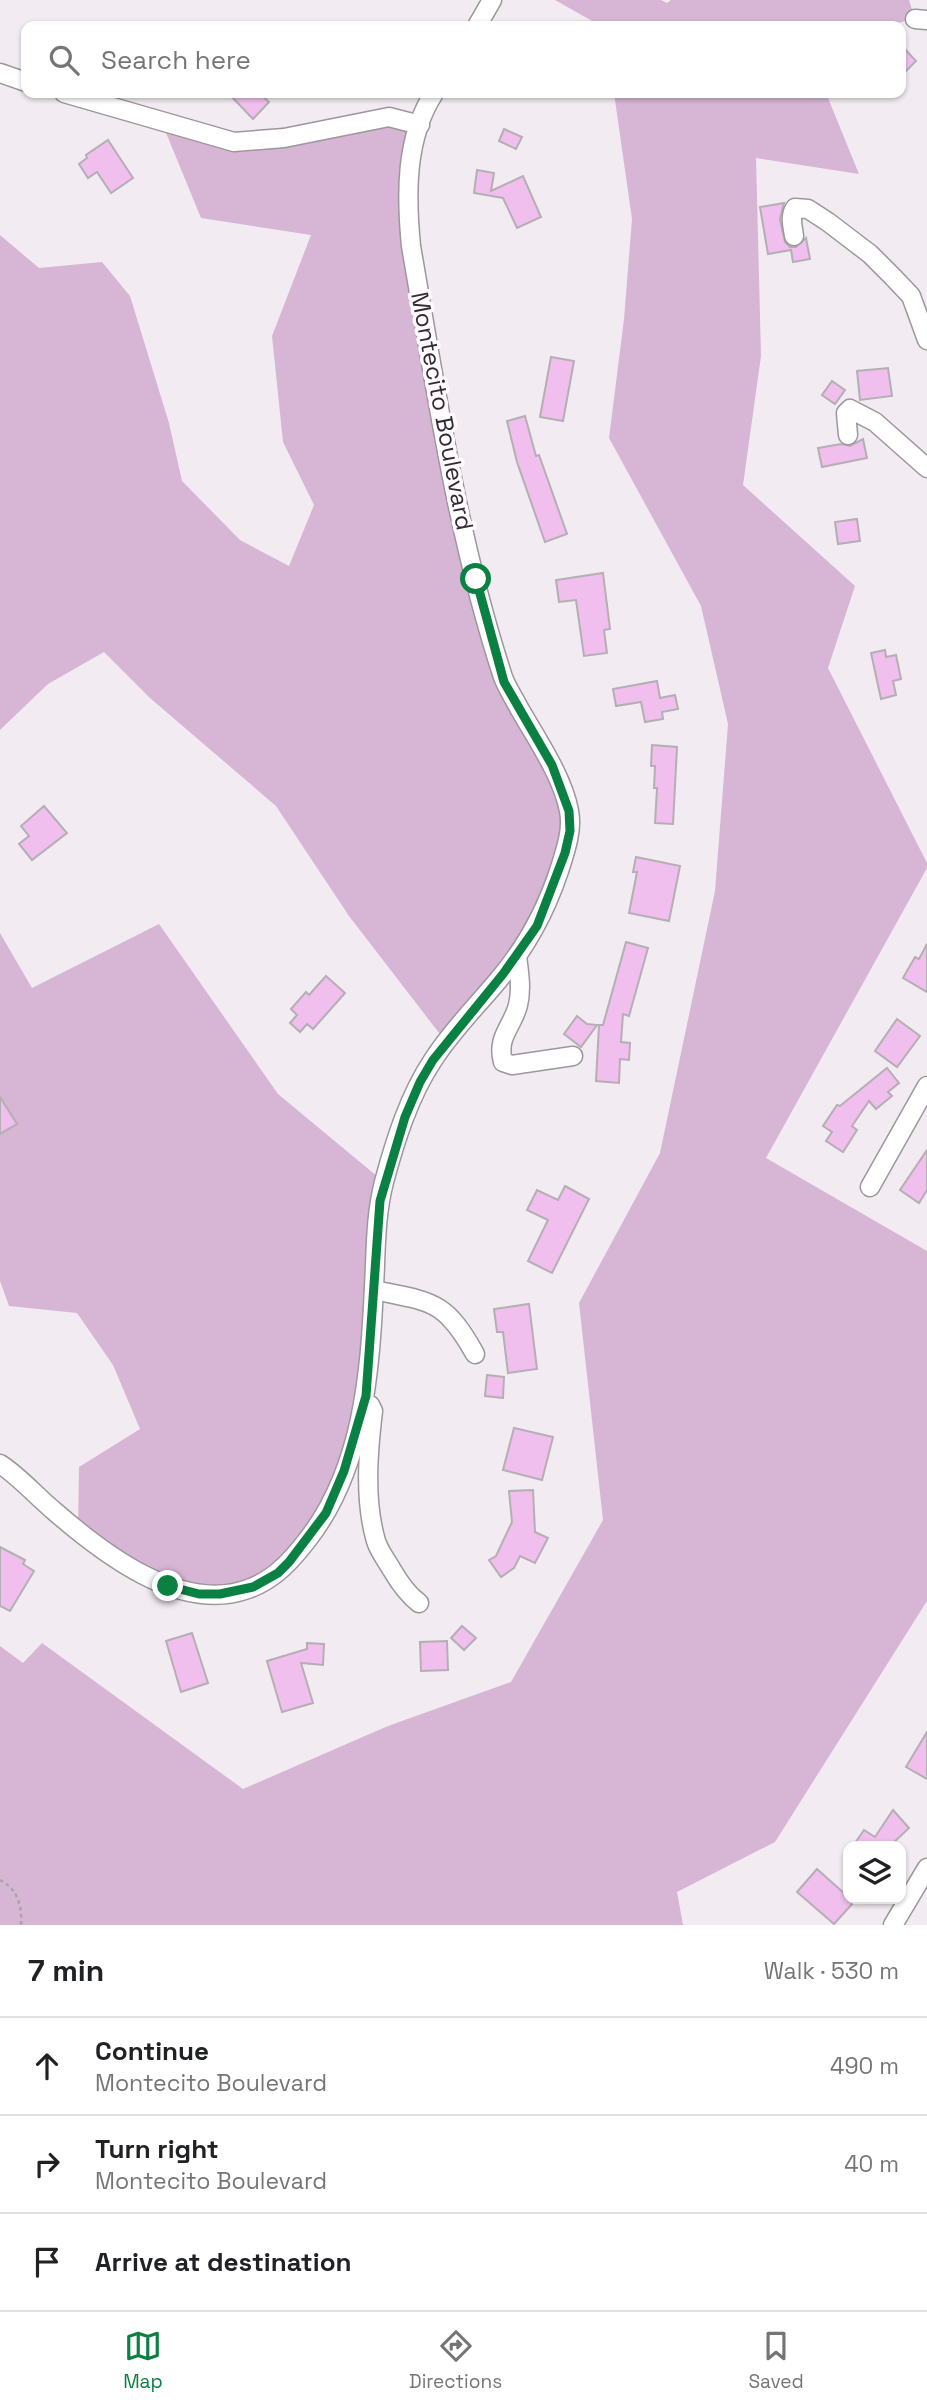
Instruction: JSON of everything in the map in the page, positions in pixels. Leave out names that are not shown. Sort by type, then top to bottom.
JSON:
[{"type":"street","points":[[480,21],[492,0]]},
{"type":"street","points":[[0,73],[21,80]]},
{"type":"street","points":[[81,98],[234,142],[284,138],[388,117],[419,125]]},
{"type":"street","name":"Montecito Boulevard","points":[[0,1464],[106,1552],[141,1573],[183,1591],[220,1594],[240,1592],[278,1573],[317,1527],[344,1471],[366,1396],[382,1192],[405,1117],[415,1093],[439,1051],[517,956],[537,926],[556,880],[570,831],[569,811],[552,765],[504,682],[455,498],[408,223],[408,173],[419,125],[432,98]]},
{"type":"street","points":[[794,236],[792,216],[795,208],[808,209],[870,254],[911,296],[927,340]]},
{"type":"street","points":[[848,435],[846,413],[850,410],[875,422],[927,468]]},
{"type":"street","points":[[517,956],[521,988],[518,1006],[502,1040],[503,1062],[512,1065],[573,1056]]},
{"type":"street","points":[[870,1187],[927,1086]]},
{"type":"street","points":[[374,1290],[441,1308],[459,1326],[475,1354]]},
{"type":"street","points":[[366,1396],[373,1411],[368,1455],[370,1510],[376,1543],[397,1579],[419,1603]]},
{"type":"street","points":[[893,1925],[927,1868]]},
{"type":"path","points":[[0,1880],[15,1892],[22,1910],[21,1925]]},
{"type":"shaded area","points":[[555,0],[661,0],[667,3],[671,0],[909,0],[915,19],[906,21],[592,21]]},
{"type":"shaded area","points":[[615,98],[828,98],[859,174],[756,158],[761,356],[743,485],[855,586],[828,668],[927,863],[927,868],[766,1158],[927,1251],[927,1601],[775,1842],[677,1892],[683,1925],[0,1925],[0,1646],[23,1663],[42,1643],[243,1789],[388,1726],[511,1682],[603,1520],[579,1303],[660,1153],[715,891],[728,724],[701,606],[609,438],[624,319],[632,219]]},
{"type":"shaded area","points":[[389,117],[420,125],[411,246],[504,682],[569,811],[545,908],[446,1042],[349,916],[276,806],[150,698],[104,652],[48,684],[0,730],[0,235],[39,268],[102,262],[130,296],[169,423],[182,481],[240,540],[289,566],[314,505],[283,442],[272,336],[311,235],[201,218],[162,123],[234,142]]},
{"type":"shaded area","points":[[159,924],[278,1094],[384,1182],[374,1290],[344,1471],[278,1573],[199,1594],[78,1531],[79,1467],[140,1429],[113,1365],[77,1313],[9,1306],[0,1281],[0,933],[32,988]]},
{"type":"building","points":[[906,50],[916,61],[906,71]]},
{"type":"building","points":[[233,98],[265,98],[269,102],[253,119]]},
{"type":"building","points":[[504,129],[522,137],[516,149],[499,141]]},
{"type":"building","points":[[108,140],[133,178],[111,193],[97,172],[88,178],[79,164],[87,158],[86,155]]},
{"type":"building","points":[[477,170],[494,173],[491,191],[523,176],[541,217],[517,228],[503,198],[474,193]]},
{"type":"building","points":[[784,203],[780,219],[785,242],[790,247],[796,247],[806,238],[810,259],[793,262],[791,250],[768,254],[760,207]]},
{"type":"building","points":[[551,357],[574,361],[563,421],[540,417]]},
{"type":"building","points":[[888,368],[892,396],[860,400],[857,371]]},
{"type":"building","points":[[832,381],[845,390],[835,404],[822,395]]},
{"type":"building","points":[[525,416],[536,456],[539,455],[567,534],[545,542],[517,462],[507,421]]},
{"type":"building","points":[[863,439],[867,458],[822,467],[818,448],[841,444],[850,446]]},
{"type":"building","points":[[857,519],[860,541],[838,544],[835,522]]},
{"type":"building","points":[[603,573],[610,629],[604,630],[607,653],[584,656],[576,600],[559,602],[556,580]]},
{"type":"building","points":[[885,650],[886,657],[896,655],[901,679],[893,681],[896,695],[881,699],[871,653]]},
{"type":"building","points":[[657,681],[660,698],[675,695],[678,709],[662,712],[663,719],[645,722],[641,702],[616,706],[613,689]]},
{"type":"building","points":[[652,745],[677,747],[673,824],[655,823],[657,788],[654,788],[655,766],[651,766]]},
{"type":"building","points":[[44,806],[67,833],[32,860],[19,844],[29,836],[21,826]]},
{"type":"building","points":[[636,857],[680,866],[669,921],[629,913],[637,872],[633,872]]},
{"type":"building","points":[[626,942],[648,948],[629,1016],[623,1014],[621,1042],[630,1043],[629,1060],[620,1059],[619,1083],[596,1081],[599,1025],[603,1025]]},
{"type":"building","points":[[927,944],[927,992],[903,978],[915,957],[919,959]]},
{"type":"building","points":[[326,976],[345,993],[313,1029],[307,1024],[300,1032],[290,1023],[297,1015],[291,1009],[306,992],[309,995]]},
{"type":"building","points":[[577,1016],[587,1024],[597,1025],[581,1047],[564,1034]]},
{"type":"building","points":[[897,1019],[920,1036],[897,1067],[875,1051]]},
{"type":"building","points":[[887,1068],[899,1083],[888,1092],[892,1096],[876,1109],[869,1101],[852,1126],[857,1130],[843,1152],[826,1141],[832,1132],[823,1126],[837,1105],[840,1106]]},
{"type":"building","points":[[0,1097],[17,1124],[0,1134]]},
{"type":"building","points":[[927,1150],[927,1190],[919,1203],[900,1190]]},
{"type":"building","points":[[565,1186],[589,1199],[552,1273],[528,1261],[548,1220],[527,1210],[537,1190],[558,1200]]},
{"type":"building","points":[[529,1304],[537,1369],[508,1373],[503,1332],[497,1332],[494,1309]]},
{"type":"building","points":[[487,1375],[504,1377],[503,1398],[485,1396]]},
{"type":"building","points":[[514,1428],[553,1437],[542,1480],[503,1470]]},
{"type":"building","points":[[533,1490],[535,1532],[548,1538],[535,1563],[520,1556],[514,1568],[501,1577],[489,1560],[496,1556],[512,1522],[509,1491]]},
{"type":"building","points":[[0,1547],[25,1560],[23,1564],[34,1571],[10,1611],[0,1606]]},
{"type":"building","points":[[462,1626],[476,1638],[464,1650],[451,1638]]},
{"type":"building","points":[[192,1633],[208,1683],[181,1692],[166,1641]]},
{"type":"building","points":[[447,1641],[448,1670],[421,1671],[420,1642]]},
{"type":"building","points":[[307,1643],[324,1644],[323,1665],[301,1663],[313,1703],[282,1712],[267,1661],[307,1649]]},
{"type":"building","points":[[927,1732],[927,1779],[906,1767]]},
{"type":"building","points":[[893,1810],[909,1828],[895,1841],[856,1841],[864,1830],[875,1837]]},
{"type":"building","points":[[817,1869],[843,1892],[843,1904],[852,1904],[834,1924],[797,1892]]},
{"type":"route","points":[[168,1586],[199,1594],[240,1592],[253,1587],[278,1573],[289,1562],[326,1513],[344,1471],[366,1396],[380,1201],[405,1117],[433,1060],[503,974],[537,926],[565,853],[570,831],[569,811],[552,765],[504,682],[476,579]]}]
